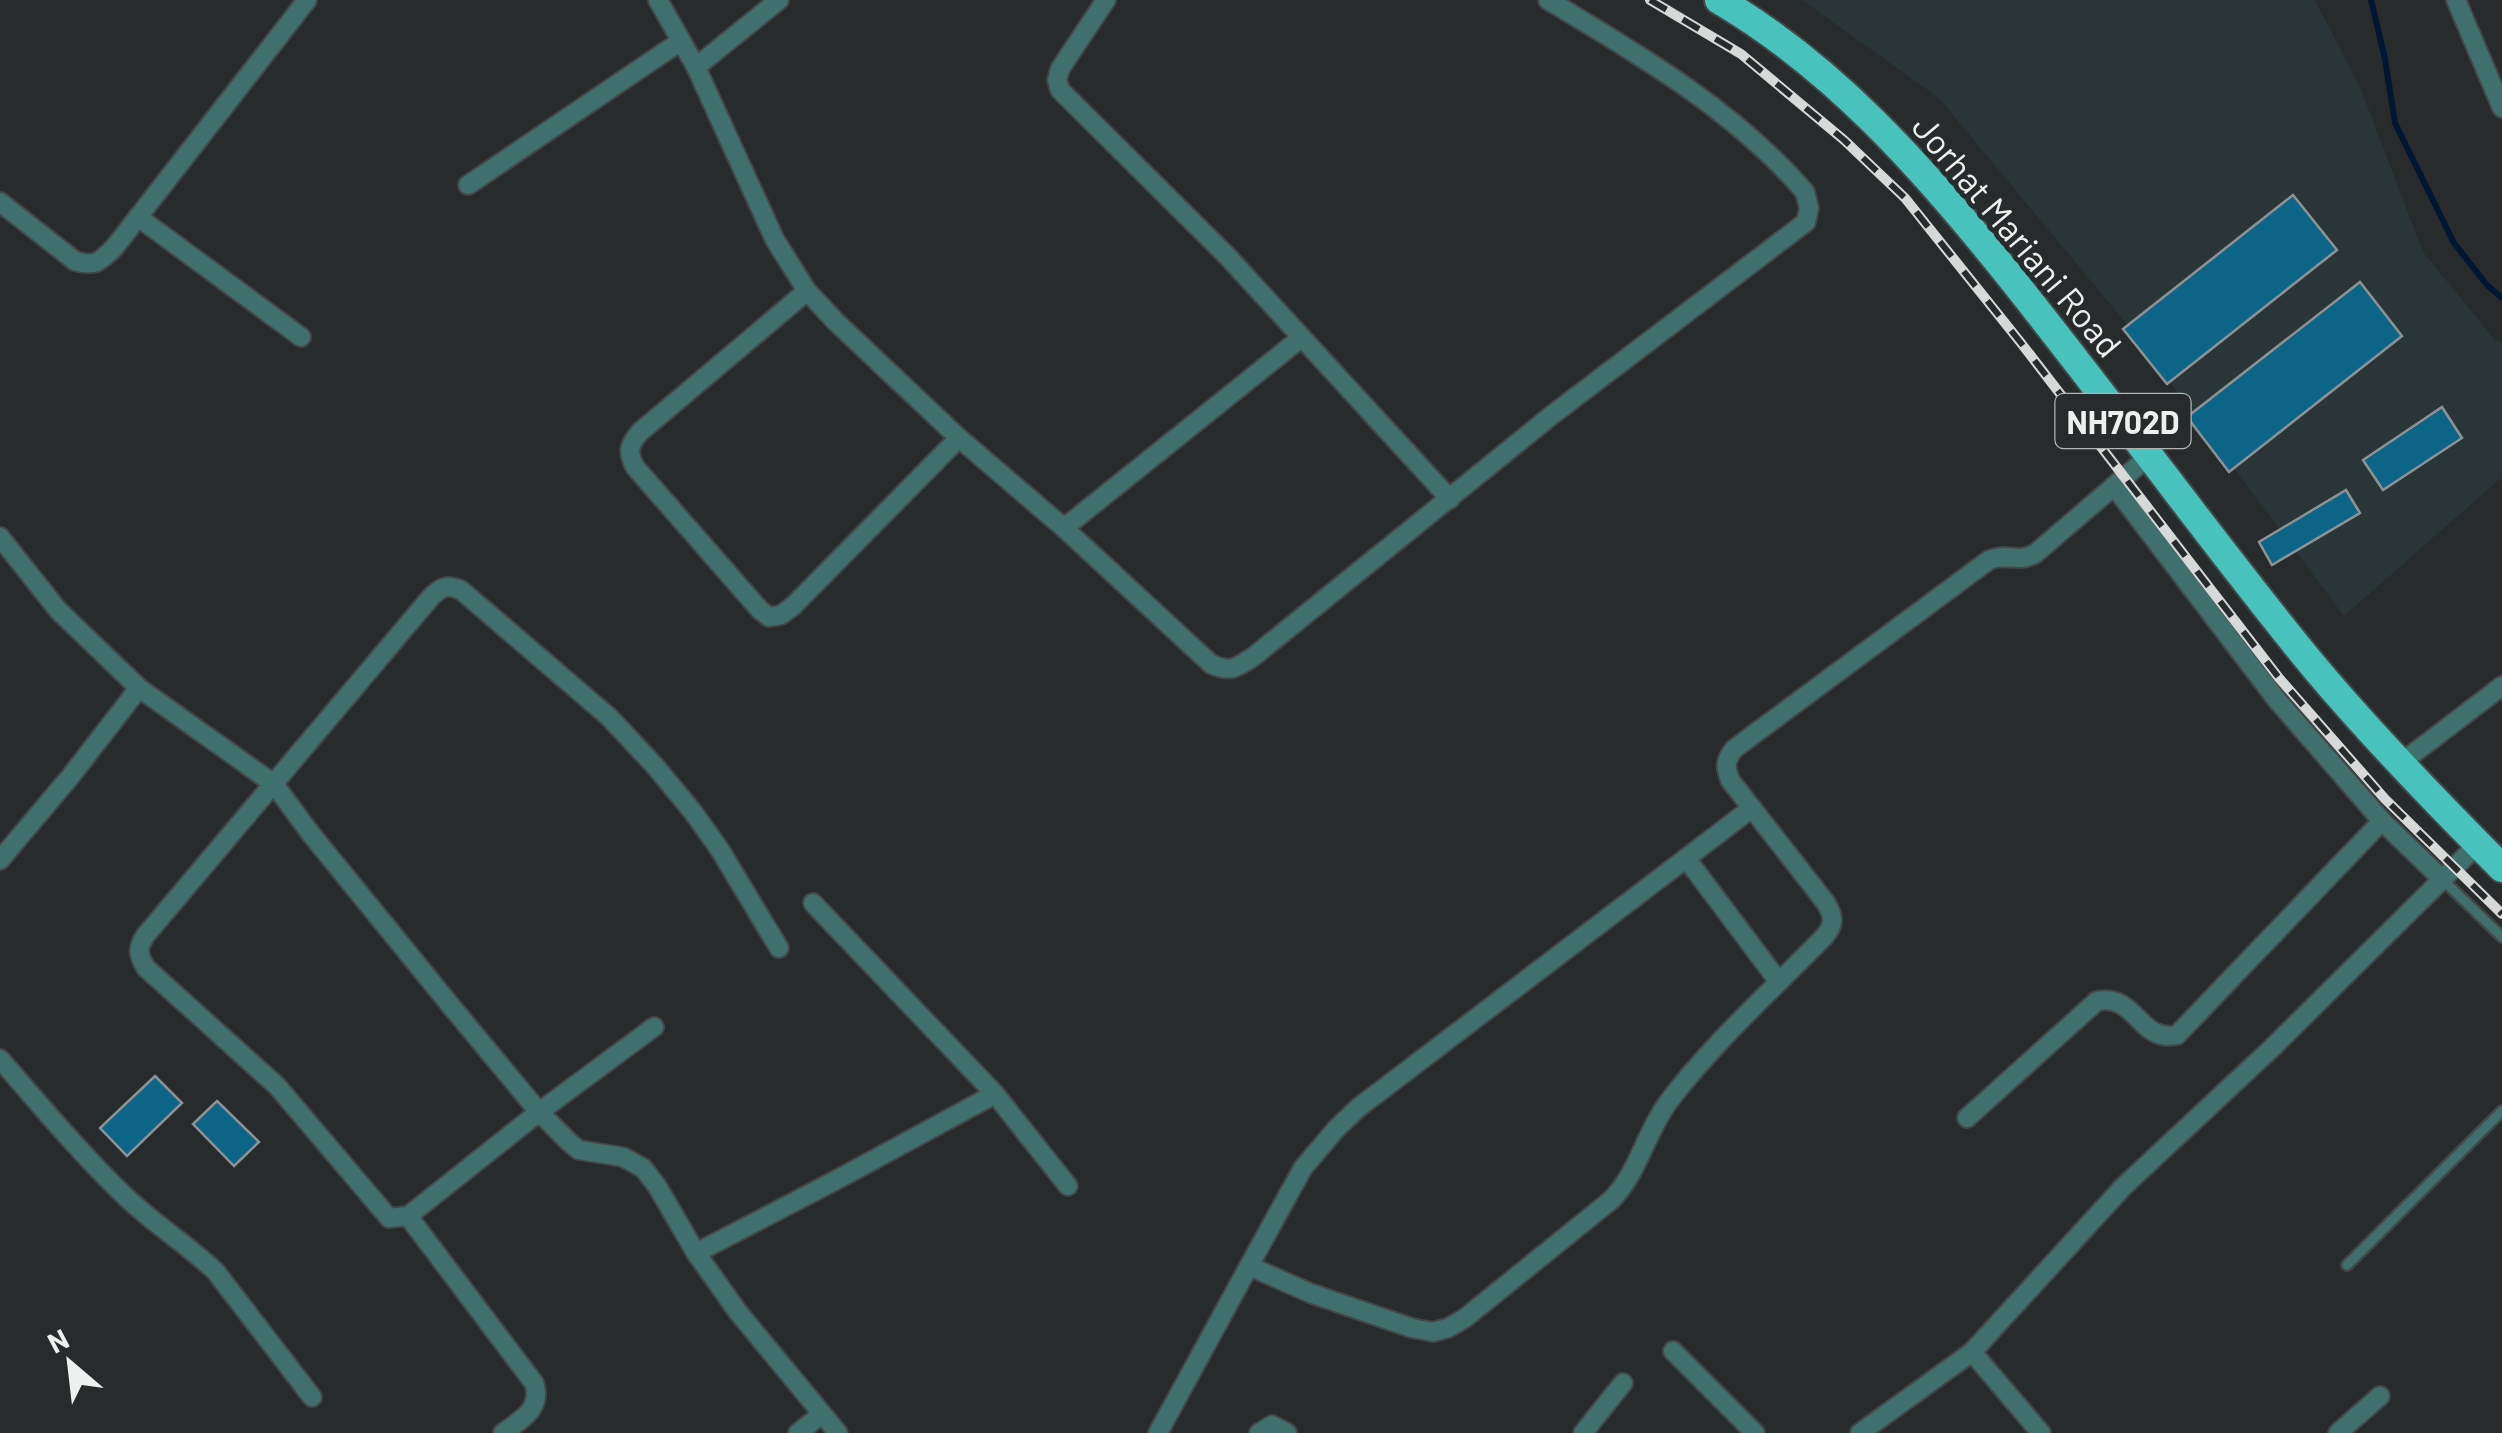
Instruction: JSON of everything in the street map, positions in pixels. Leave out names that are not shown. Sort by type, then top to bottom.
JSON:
[{"type":"highway","name":"Jorhat Mariani Road","points":[[1719,0],[1753,20],[1812,66],[1904,151],[2004,270],[2307,658],[2502,868]]},
{"type":"street","points":[[0,202],[75,262],[98,263],[114,248],[307,0]]},
{"type":"street","points":[[658,0],[696,67],[775,240],[808,291],[959,438],[1064,528],[1211,664],[1223,670],[1236,668],[1253,657],[1552,415],[1806,222],[1809,208],[1805,192],[1733,124],[1666,72],[1548,0]]},
{"type":"street","points":[[696,67],[779,0]]},
{"type":"street","points":[[1106,0],[1060,69],[1060,90],[1230,258],[1450,500]]},
{"type":"street","points":[[2456,0],[2502,108]]},
{"type":"street","points":[[468,185],[681,41]]},
{"type":"street","points":[[138,217],[301,338]]},
{"type":"street","points":[[808,291],[630,444],[629,456],[635,467],[760,610],[769,617],[782,615],[793,606],[959,438]]},
{"type":"street","points":[[1064,528],[1301,338]]},
{"type":"street","points":[[1250,1266],[1310,1293],[1433,1332],[1464,1318],[1624,1188],[1667,1104],[1832,926],[1833,915],[1826,903],[1730,780],[1726,759],[1734,749],[1989,560],[2000,556],[2029,557],[2149,456]]},
{"type":"street","points":[[2114,486],[2331,765],[2443,880]]},
{"type":"street","points":[[0,537],[7,560],[139,688],[274,784],[539,1112],[579,1150],[622,1157],[643,1168],[738,1312],[838,1433]]},
{"type":"street","points":[[654,1027],[408,1216],[389,1218],[277,1086],[146,968],[138,947],[430,596],[450,586],[461,590],[631,739],[702,824],[780,948]]},
{"type":"street","points":[[2401,763],[2502,686]]},
{"type":"street","points":[[0,860],[139,688]]},
{"type":"street","points":[[1158,1433],[1303,1168],[1347,1118],[1752,808]]},
{"type":"street","points":[[1968,1118],[2097,1001],[2109,998],[2122,1003],[2152,1032],[2165,1038],[2177,1034],[2382,821]]},
{"type":"street","points":[[1860,1433],[1972,1352],[2123,1188],[2478,844]]},
{"type":"street","points":[[1686,858],[1779,982]]},
{"type":"street","points":[[812,903],[995,1094],[1068,1186]]},
{"type":"street","points":[[0,1059],[129,1200],[216,1272],[312,1397]]},
{"type":"street","points":[[696,1252],[995,1094]]},
{"type":"street","points":[[408,1216],[534,1383],[535,1406],[503,1433]]},
{"type":"street","points":[[1672,1351],[1755,1433]]},
{"type":"street","points":[[1972,1352],[2042,1433]]},
{"type":"street","points":[[1583,1433],[1624,1383]]},
{"type":"street","points":[[2338,1433],[2380,1396]]},
{"type":"street","points":[[798,1433],[822,1414]]},
{"type":"street","points":[[1259,1433],[1272,1425],[1287,1433]]},
{"type":"lane","points":[[2443,880],[2502,937]]},
{"type":"lane","points":[[2347,1265],[2502,1110]]},
{"type":"shaded area","points":[[1802,0],[2315,0],[2360,87],[2423,252],[2495,340],[2502,343],[2502,477],[2344,616],[2125,322],[1939,98]]},
{"type":"building","points":[[2293,195],[2337,250],[2167,384],[2123,329]]},
{"type":"building","points":[[2360,282],[2402,336],[2229,472],[2187,417]]},
{"type":"building","points":[[2442,407],[2462,438],[2383,490],[2363,460]]},
{"type":"building","points":[[2346,490],[2360,513],[2272,565],[2259,542]]},
{"type":"building","points":[[155,1076],[182,1103],[127,1156],[100,1128]]},
{"type":"building","points":[[217,1101],[259,1142],[234,1166],[193,1124]]},
{"type":"waterway","points":[[2371,0],[2395,123],[2454,243],[2502,298]]},
{"type":"railway","points":[[1650,0],[1741,54],[1844,140],[1905,198],[2279,678],[2385,799],[2502,914]]}]
